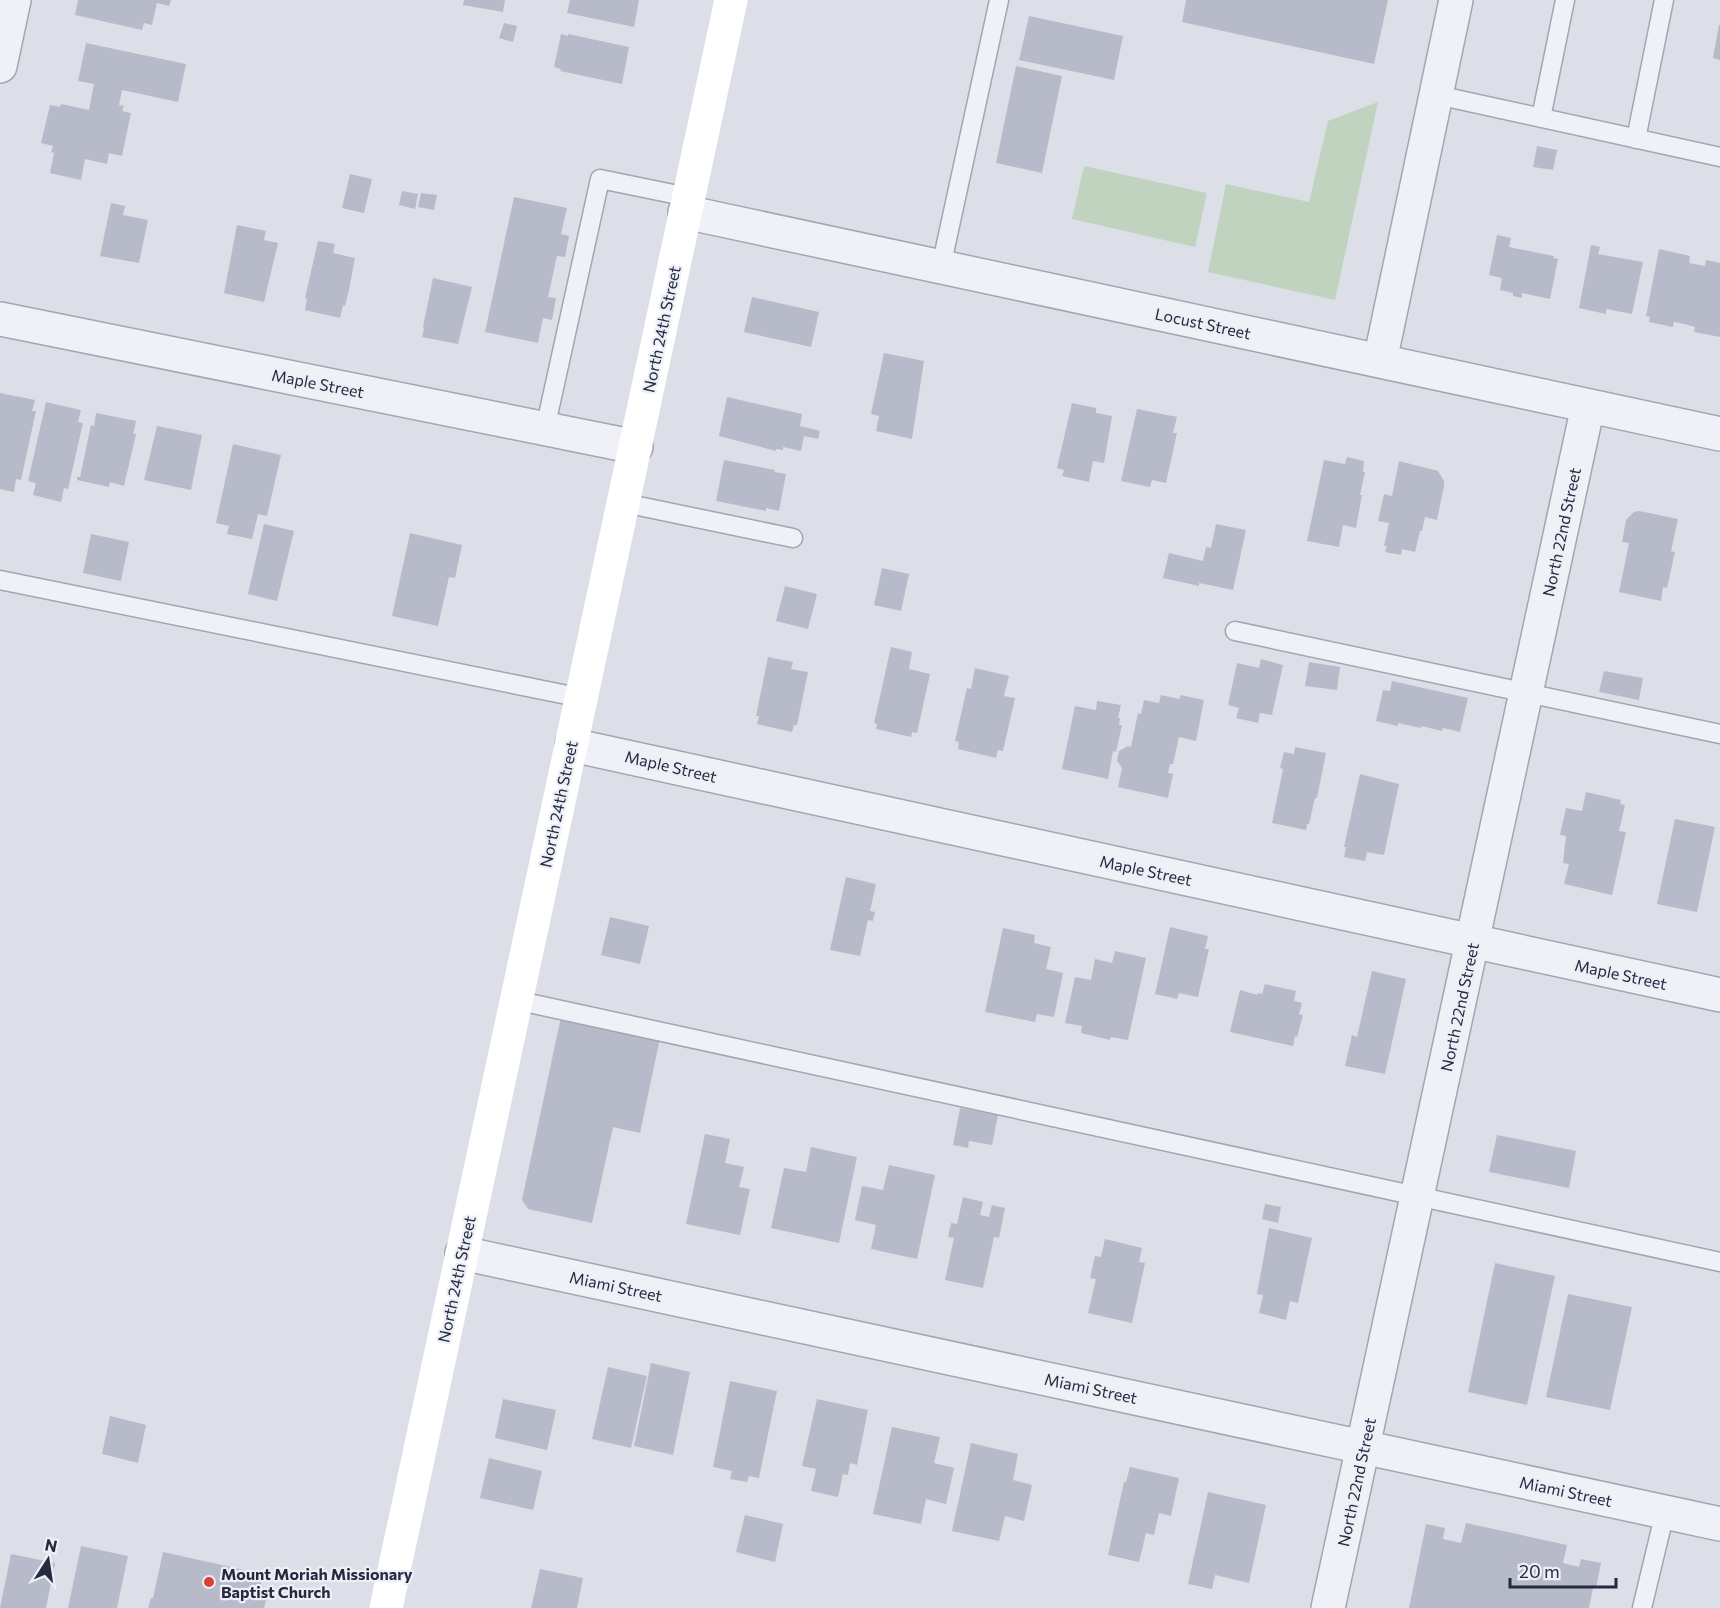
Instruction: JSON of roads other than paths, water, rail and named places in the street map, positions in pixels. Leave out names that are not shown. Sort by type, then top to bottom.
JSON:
[{"type":"main road","name":"North 24th Street","points":[[386,1608],[731,0]]},
{"type":"street","points":[[0,66],[14,0]]},
{"type":"street","points":[[1380,361],[1456,0]]},
{"type":"street","name":"Locust Street","points":[[687,204],[941,267],[1720,434]]},
{"type":"street","name":"Maple Street","points":[[0,319],[636,447]]},
{"type":"street","name":"North 22nd Street","points":[[1328,1608],[1588,406]]},
{"type":"street","name":"Maple Street","points":[[572,745],[1720,995]]},
{"type":"street","name":"Miami Street","points":[[462,1252],[1720,1524]]},
{"type":"lane","points":[[941,267],[999,0]]},
{"type":"lane","points":[[1540,118],[1565,0]]},
{"type":"lane","points":[[1636,139],[1664,0]]},
{"type":"lane","points":[[1437,95],[1720,157]]},
{"type":"lane","points":[[544,429],[600,179],[687,204]]},
{"type":"lane","points":[[624,503],[793,538]]},
{"type":"lane","points":[[0,580],[582,698]]},
{"type":"lane","points":[[1235,631],[1720,734]]},
{"type":"lane","points":[[515,1000],[1720,1262]]},
{"type":"lane","points":[[1642,1608],[1665,1512]]},
{"type":"place","name":"Mount Moriah Missionary Baptist Church","points":[[209,1582]]}]
